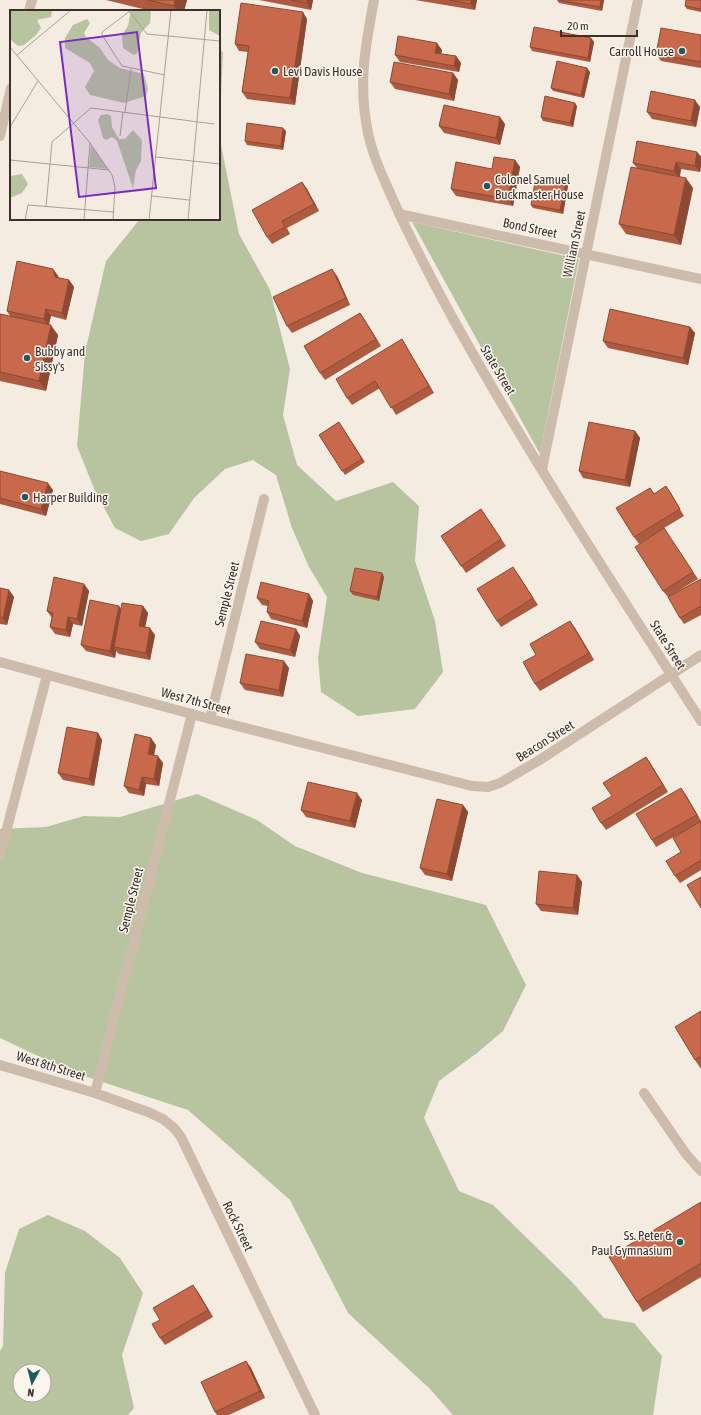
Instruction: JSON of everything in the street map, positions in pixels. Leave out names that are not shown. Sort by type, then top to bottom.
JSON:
[{"type":"street","points":[[29,10],[32,0]]},
{"type":"street","name":"State Street","points":[[374,0],[364,52],[362,90],[368,133],[375,158],[399,214],[424,266],[471,351],[542,470],[701,721]]},
{"type":"street","name":"William Street","points":[[542,470],[638,0]]},
{"type":"street","points":[[0,136],[10,92]]},
{"type":"street","name":"Bond Street","points":[[399,214],[701,278]]},
{"type":"street","name":"Semple Street","points":[[210,719],[264,500]]},
{"type":"street","name":"Beacon Street","points":[[386,764],[472,786],[488,787],[500,783],[538,761],[701,655]]},
{"type":"street","name":"West 7th Street","points":[[0,662],[210,719],[386,764]]},
{"type":"street","points":[[0,855],[48,675]]},
{"type":"street","name":"Semple Street","points":[[95,1093],[192,714]]},
{"type":"street","name":"West 8th Street","points":[[0,1064],[95,1093]]},
{"type":"street","name":"Rock Street","points":[[95,1093],[148,1112],[174,1128],[181,1137],[315,1415]]},
{"type":"street","points":[[644,1093],[686,1154],[701,1171]]},
{"type":"green space","points":[[220,48],[223,53],[220,114]]},
{"type":"green space","points":[[220,140],[239,234],[270,290],[290,369],[283,415],[297,465],[336,501],[393,482],[419,506],[415,561],[435,621],[443,672],[415,709],[358,716],[321,692],[318,658],[327,597],[309,567],[292,528],[276,475],[253,460],[225,469],[194,498],[169,534],[141,541],[115,528],[95,491],[77,446],[85,352],[106,261],[139,220],[220,220]]},
{"type":"green space","points":[[412,222],[579,259],[540,454]]},
{"type":"green space","points":[[197,794],[257,820],[295,846],[362,873],[486,905],[526,985],[503,1031],[477,1053],[439,1081],[424,1118],[459,1191],[493,1205],[572,1282],[604,1318],[634,1323],[662,1356],[653,1415],[453,1415],[430,1389],[348,1313],[290,1200],[188,1110],[72,1072],[0,1038],[0,829],[46,827],[84,816],[120,817]]},
{"type":"green space","points":[[48,1215],[85,1231],[120,1258],[143,1293],[122,1355],[134,1408],[128,1415],[0,1415],[0,1351],[3,1346],[5,1273],[19,1229]]},
{"type":"building","points":[[148,0],[175,0],[174,6]]},
{"type":"building","points":[[291,0],[307,0],[307,3]]},
{"type":"building","points":[[449,0],[471,0],[471,4]]},
{"type":"building","points":[[558,0],[601,0],[600,7]]},
{"type":"building","points":[[686,0],[701,0],[701,9],[685,6]]},
{"type":"building","points":[[241,3],[303,12],[290,98],[242,92],[249,46],[235,44]]},
{"type":"building","points":[[534,27],[591,38],[588,58],[530,47]]},
{"type":"building","name":"Carroll House","points":[[661,28],[701,35],[701,62],[656,54]]},
{"type":"building","points":[[398,36],[437,43],[435,53],[456,56],[454,66],[395,55]]},
{"type":"building","points":[[557,61],[587,68],[581,95],[551,88]]},
{"type":"building","points":[[394,62],[453,73],[449,94],[390,82]]},
{"type":"building","points":[[651,91],[695,100],[691,121],[647,112]]},
{"type":"building","points":[[545,96],[575,103],[570,123],[541,117]]},
{"type":"building","points":[[444,105],[500,117],[496,138],[439,126]]},
{"type":"building","points":[[247,123],[283,128],[281,146],[245,141]]},
{"type":"building","points":[[637,141],[697,152],[695,166],[676,162],[674,171],[633,163]]},
{"type":"building","name":"Colonel Samuel Buckmaster House","points":[[494,157],[515,160],[508,199],[451,189],[456,162],[492,169]]},
{"type":"building","points":[[631,167],[686,178],[674,235],[619,224]]},
{"type":"building","points":[[536,177],[566,182],[560,210],[531,205]]},
{"type":"building","points":[[302,182],[314,204],[282,221],[285,227],[267,237],[252,210]]},
{"type":"building","points":[[17,261],[53,269],[55,277],[69,280],[62,313],[46,309],[44,319],[7,311]]},
{"type":"building","points":[[332,269],[346,298],[287,326],[273,297]]},
{"type":"building","points":[[610,309],[690,327],[683,358],[603,341]]},
{"type":"building","points":[[360,313],[376,339],[320,373],[304,346]]},
{"type":"building","name":"Bubby and Sissy's","points":[[0,314],[51,325],[39,381],[0,372]]},
{"type":"building","points":[[402,339],[429,386],[391,408],[375,381],[347,398],[336,379]]},
{"type":"building","points":[[339,422],[362,459],[342,471],[319,435]]},
{"type":"building","points":[[589,422],[635,431],[625,480],[579,471]]},
{"type":"building","name":"Harper Building","points":[[0,471],[48,483],[41,509],[0,498]]},
{"type":"building","points":[[666,486],[680,509],[634,537],[616,508],[650,488],[654,494]]},
{"type":"building","points":[[481,509],[501,539],[461,566],[441,536]]},
{"type":"building","points":[[664,528],[693,572],[663,591],[635,547]]},
{"type":"building","points":[[513,567],[533,598],[497,621],[477,589]]},
{"type":"building","points":[[355,568],[382,573],[377,597],[350,591]]},
{"type":"building","points":[[54,577],[84,584],[77,619],[68,617],[66,630],[50,627],[53,613],[47,611]]},
{"type":"building","points":[[701,579],[701,606],[680,618],[668,597]]},
{"type":"building","points":[[261,582],[309,594],[302,621],[267,612],[269,601],[257,598]]},
{"type":"building","points":[[0,588],[9,590],[3,618],[0,618]]},
{"type":"building","points":[[90,600],[119,606],[110,651],[81,645]]},
{"type":"building","points":[[122,603],[143,606],[139,626],[150,628],[146,653],[114,647]]},
{"type":"building","points":[[261,621],[296,629],[290,650],[255,642]]},
{"type":"building","points":[[570,621],[589,653],[535,684],[523,662],[536,655],[530,644]]},
{"type":"building","points":[[246,654],[284,661],[279,690],[240,683]]},
{"type":"building","points":[[67,727],[98,733],[89,779],[58,773]]},
{"type":"building","points":[[135,734],[151,738],[148,754],[158,756],[154,779],[142,777],[139,790],[124,786]]},
{"type":"building","points":[[646,757],[663,785],[601,823],[592,808],[612,796],[603,783]]},
{"type":"building","points":[[308,782],[357,793],[350,821],[301,810]]},
{"type":"building","points":[[681,788],[697,815],[652,840],[636,814]]},
{"type":"building","points":[[437,799],[463,805],[447,874],[420,868]]},
{"type":"building","points":[[701,821],[701,860],[675,876],[666,861],[681,852],[673,838]]},
{"type":"building","points":[[539,871],[577,875],[573,908],[536,904]]},
{"type":"building","points":[[701,877],[701,908],[687,885]]},
{"type":"building","points":[[701,1011],[701,1056],[695,1060],[675,1027]]},
{"type":"building","name":"Ss. Peter & Paul Gymnasium","points":[[701,1202],[701,1263],[637,1302],[609,1257]]},
{"type":"building","points":[[193,1285],[208,1310],[160,1338],[152,1324],[160,1320],[153,1308]]},
{"type":"building","points":[[246,1361],[260,1391],[215,1412],[201,1382]]},
{"type":"place","name":"Carroll House","points":[[682,51]]},
{"type":"place","name":"Levi Davis House","points":[[275,71]]},
{"type":"place","name":"Colonel Samuel Buckmaster House","points":[[487,186]]},
{"type":"place","name":"Bubby and Sissy's","points":[[27,358]]},
{"type":"place","name":"Harper Building","points":[[25,497]]},
{"type":"place","name":"Ss. Peter & Paul Gymnasium","points":[[680,1242]]}]
